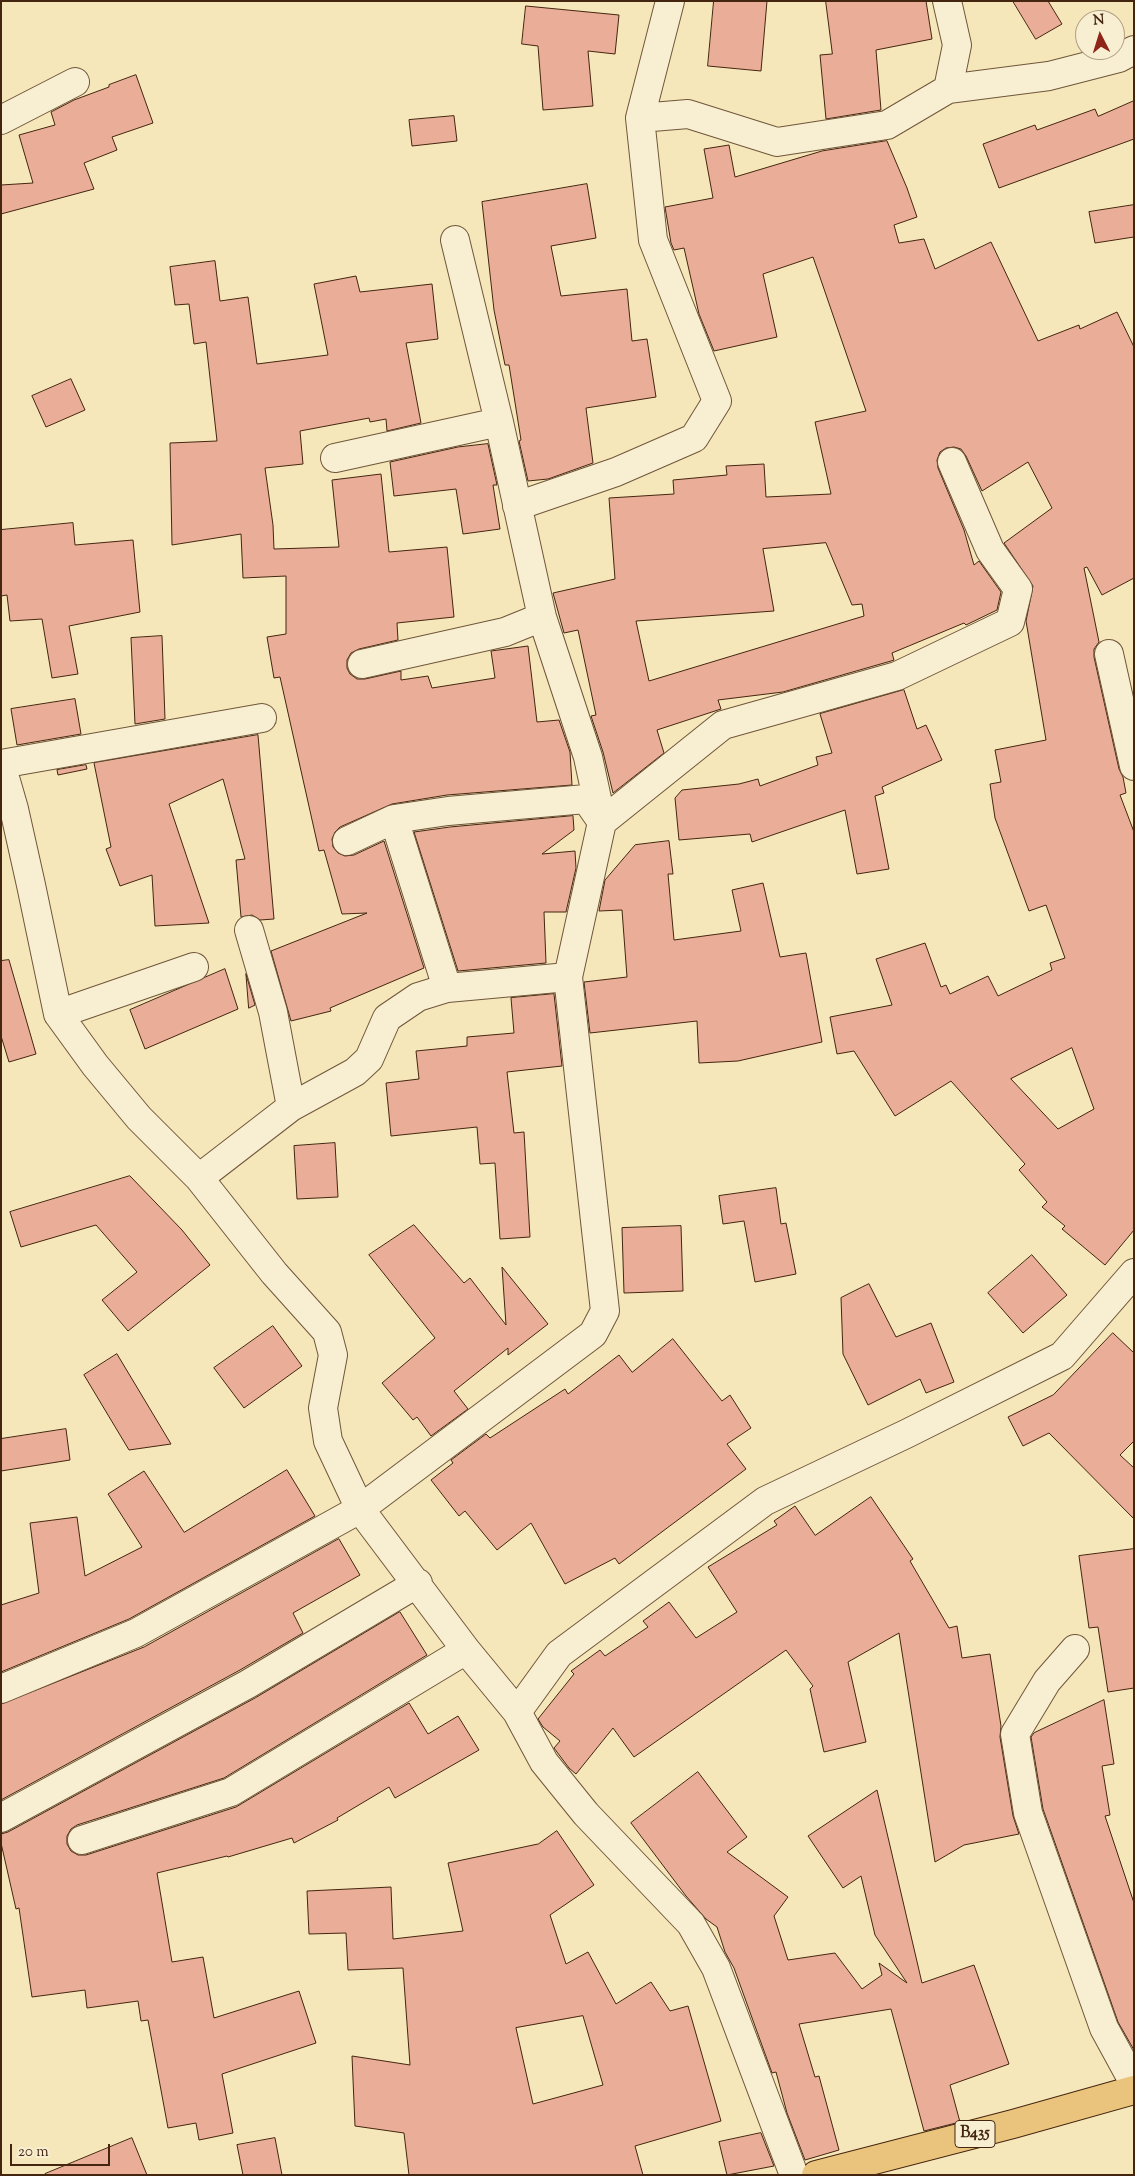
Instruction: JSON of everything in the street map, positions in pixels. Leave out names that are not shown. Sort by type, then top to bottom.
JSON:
[{"type":"main road","name":"B435","points":[[820,2174],[1013,2124],[1134,2090]]},
{"type":"street","points":[[517,506],[616,472],[694,438],[717,401],[653,240],[640,118],[670,1]]},
{"type":"street","points":[[947,1],[957,45],[948,89]]},
{"type":"street","points":[[640,118],[688,114],[777,142],[887,125],[948,89],[1049,76],[1119,58],[1134,50]]},
{"type":"street","points":[[1,120],[75,82]]},
{"type":"street","points":[[1,1688],[136,1633],[360,1509],[593,1334],[605,1311],[568,977],[602,822],[588,757],[542,617],[499,422],[455,240]]},
{"type":"street","points":[[335,458],[499,422]]},
{"type":"street","points":[[602,822],[723,725],[897,676],[1010,622],[1018,589],[990,550],[952,462]]},
{"type":"street","points":[[362,664],[505,632],[542,617]]},
{"type":"street","points":[[1109,654],[1134,766]]},
{"type":"street","points":[[262,718],[1,764],[32,885],[58,1014],[95,1065],[139,1118],[199,1178],[274,1273],[327,1332],[333,1355],[323,1408],[328,1440],[360,1509],[466,1650],[517,1712],[544,1762],[586,1814],[691,1924],[716,1968],[794,2175]]},
{"type":"street","points":[[347,841],[394,819],[448,811],[586,799],[602,822]]},
{"type":"street","points":[[394,819],[447,988]]},
{"type":"street","points":[[249,930],[273,1012],[291,1106]]},
{"type":"street","points":[[58,1014],[194,966]]},
{"type":"street","points":[[199,1178],[291,1106],[355,1072],[369,1059],[387,1018],[418,997],[447,988],[568,977]]},
{"type":"street","points":[[517,1712],[559,1654],[765,1501],[906,1434],[1062,1356],[1134,1273]]},
{"type":"street","points":[[1,1818],[248,1684],[418,1584]]},
{"type":"street","points":[[1075,1649],[1047,1681],[1015,1734],[1028,1813],[1104,2028],[1134,2083]]},
{"type":"street","points":[[82,1840],[231,1792],[466,1650]]},
{"type":"building","points":[[714,1],[767,1],[761,71],[708,66]]},
{"type":"building","points":[[826,1],[926,1],[932,39],[876,50],[881,110],[826,119],[820,55],[832,54]]},
{"type":"building","points":[[1013,1],[1048,1],[1062,24],[1036,39]]},
{"type":"building","points":[[526,6],[619,15],[615,54],[588,51],[593,106],[543,110],[538,46],[522,44]]},
{"type":"building","points":[[136,75],[153,123],[112,137],[117,150],[84,163],[94,189],[1,214],[1,185],[33,183],[19,135],[55,125],[51,112],[74,100]]},
{"type":"building","points":[[1134,101],[1134,139],[999,188],[983,144],[1035,125],[1037,130],[1095,109],[1098,116]]},
{"type":"building","points":[[454,116],[457,141],[412,146],[409,120]]},
{"type":"building","points":[[887,141],[917,217],[894,225],[899,243],[924,239],[935,269],[991,242],[1038,341],[1079,325],[1080,329],[1117,312],[1134,347],[1134,578],[1102,595],[1087,567],[1084,568],[1099,642],[1094,649],[1094,657],[1126,793],[1120,795],[1134,832],[1134,1230],[1105,1265],[1062,1229],[1065,1226],[1042,1207],[1047,1202],[1019,1170],[1025,1164],[951,1081],[895,1116],[854,1051],[837,1054],[830,1017],[892,1005],[876,959],[925,943],[941,987],[946,985],[950,994],[988,976],[998,996],[1052,970],[1050,963],[1065,958],[1046,905],[1029,911],[995,818],[990,784],[1001,782],[995,750],[1046,740],[1026,621],[1033,586],[1004,543],[1052,508],[1028,462],[982,491],[961,449],[954,447],[946,448],[940,452],[937,460],[938,468],[964,530],[974,565],[979,561],[1001,592],[997,610],[966,625],[964,623],[892,653],[894,660],[891,661],[783,692],[718,700],[721,709],[657,730],[664,753],[613,793],[603,752],[591,716],[596,715],[578,630],[564,633],[553,593],[615,579],[609,498],[674,494],[673,480],[727,475],[726,466],[764,464],[766,497],[831,494],[815,422],[866,411],[813,257],[763,274],[777,337],[714,351],[699,314],[684,248],[674,250],[671,243],[665,207],[713,198],[704,149],[729,145],[735,177],[822,151]],"holes":[[[826,543],[852,605],[862,604],[864,616],[649,681],[636,621],[774,611],[763,549]],[[1072,1048],[1094,1109],[1058,1129],[1011,1079]]]},
{"type":"building","points":[[587,184],[596,238],[551,246],[561,296],[627,289],[632,341],[647,339],[656,397],[586,408],[593,463],[548,479],[528,481],[519,441],[521,440],[509,365],[505,365],[494,310],[482,202]]},
{"type":"building","points":[[1134,205],[1134,237],[1095,243],[1089,212]]},
{"type":"building","points":[[215,261],[220,301],[248,297],[257,364],[328,355],[314,284],[356,276],[360,292],[432,284],[438,339],[406,343],[421,423],[387,431],[386,419],[370,422],[369,418],[300,431],[303,464],[265,468],[273,525],[274,549],[339,547],[332,480],[381,474],[389,552],[447,547],[454,617],[397,623],[398,640],[359,649],[351,653],[347,660],[347,668],[350,674],[357,679],[365,679],[401,671],[401,680],[428,676],[432,688],[495,678],[491,651],[528,646],[537,722],[559,720],[570,752],[572,785],[447,795],[392,804],[340,827],[332,839],[333,847],[338,853],[345,856],[354,855],[384,841],[424,968],[330,1008],[331,1011],[291,1021],[271,951],[367,913],[342,914],[324,850],[319,851],[280,677],[274,678],[267,637],[286,634],[286,576],[243,578],[241,534],[172,545],[170,443],[217,441],[206,342],[194,344],[189,304],[175,305],[170,267]]},
{"type":"building","points":[[71,379],[85,410],[46,427],[32,396]]},
{"type":"building","points":[[488,444],[497,485],[493,485],[500,529],[463,534],[456,489],[394,496],[390,462],[458,447]]},
{"type":"building","points":[[73,523],[75,545],[133,540],[140,612],[69,626],[78,674],[52,678],[42,619],[10,621],[7,595],[1,596],[1,530]]},
{"type":"building","points":[[162,636],[165,719],[135,724],[131,638]]},
{"type":"building","points":[[904,690],[917,729],[926,725],[942,760],[882,787],[884,793],[875,796],[889,869],[857,874],[845,810],[752,842],[750,834],[679,840],[675,798],[682,790],[739,784],[758,779],[760,786],[818,765],[816,757],[832,753],[820,714]]},
{"type":"building","points":[[75,699],[81,734],[17,745],[11,709]]},
{"type":"building","points":[[258,735],[274,919],[260,920],[252,915],[241,917],[236,860],[245,859],[223,779],[169,804],[209,923],[155,926],[152,875],[120,886],[106,849],[111,847],[94,763]]},
{"type":"building","points":[[86,765],[87,769],[58,775],[57,770]]},
{"type":"building","points":[[573,816],[574,830],[542,854],[575,851],[576,868],[566,912],[544,912],[546,963],[458,971],[414,832]]},
{"type":"building","points":[[669,841],[673,874],[668,874],[674,940],[741,931],[732,890],[763,883],[780,957],[806,953],[822,1042],[738,1061],[699,1063],[697,1021],[590,1033],[584,982],[627,977],[622,910],[599,911],[605,880],[635,845]]},
{"type":"building","points":[[9,960],[36,1054],[9,1062],[1,1036],[1,961]]},
{"type":"building","points":[[225,969],[238,1009],[145,1049],[130,1010]]},
{"type":"building","points":[[246,974],[255,1005],[249,1008]]},
{"type":"building","points":[[554,994],[562,1066],[507,1072],[514,1133],[524,1132],[530,1237],[500,1239],[495,1163],[480,1164],[477,1127],[391,1136],[386,1083],[419,1079],[416,1051],[467,1046],[467,1037],[514,1033],[511,998]]},
{"type":"building","points":[[335,1143],[338,1197],[297,1199],[294,1146]]},
{"type":"building","points":[[130,1176],[182,1230],[210,1265],[128,1331],[102,1300],[137,1272],[96,1225],[21,1247],[10,1212]]},
{"type":"building","points":[[776,1188],[781,1224],[786,1223],[796,1274],[755,1282],[744,1221],[723,1224],[719,1196]]},
{"type":"building","points":[[414,1225],[464,1283],[470,1278],[506,1325],[502,1267],[548,1324],[508,1355],[508,1348],[454,1391],[468,1409],[431,1436],[417,1417],[413,1420],[382,1383],[435,1338],[369,1255]]},
{"type":"building","points":[[681,1226],[683,1291],[624,1293],[622,1228]]},
{"type":"building","points":[[1032,1255],[1067,1295],[1023,1333],[988,1293]]},
{"type":"building","points":[[869,1284],[896,1337],[931,1323],[954,1382],[926,1393],[920,1379],[868,1405],[843,1354],[841,1298]]},
{"type":"building","points":[[273,1326],[302,1366],[244,1408],[214,1368]]},
{"type":"building","points":[[1113,1333],[1134,1353],[1134,1441],[1120,1455],[1134,1468],[1134,1519],[1049,1433],[1023,1446],[1008,1417],[1053,1395]]},
{"type":"building","points":[[673,1339],[722,1401],[730,1395],[751,1428],[727,1444],[746,1469],[619,1564],[615,1558],[565,1584],[531,1523],[497,1550],[465,1511],[459,1516],[431,1480],[453,1463],[451,1460],[486,1434],[490,1438],[565,1389],[568,1394],[619,1355],[632,1372]]},
{"type":"building","points":[[117,1354],[171,1444],[129,1450],[84,1375]]},
{"type":"building","points":[[66,1429],[70,1460],[1,1471],[1,1439]]},
{"type":"building","points":[[287,1470],[315,1516],[129,1619],[1,1672],[1,1605],[39,1593],[30,1523],[77,1517],[85,1576],[142,1547],[108,1494],[144,1471],[184,1532]]},
{"type":"building","points":[[871,1497],[913,1559],[910,1561],[949,1628],[957,1626],[962,1658],[990,1654],[1001,1726],[1000,1737],[1013,1816],[1019,1834],[964,1845],[935,1862],[899,1633],[848,1662],[866,1742],[824,1752],[810,1689],[813,1686],[786,1650],[634,1757],[613,1728],[576,1774],[569,1768],[554,1748],[560,1741],[543,1727],[538,1719],[574,1674],[571,1671],[600,1650],[605,1656],[648,1627],[643,1621],[669,1602],[696,1638],[737,1612],[708,1567],[777,1525],[774,1521],[795,1506],[815,1535]]},
{"type":"building","points":[[339,1539],[360,1575],[293,1613],[303,1633],[240,1670],[1,1800],[1,1704],[144,1647]]},
{"type":"building","points":[[1134,1549],[1134,1688],[1108,1692],[1098,1627],[1089,1628],[1079,1556]]},
{"type":"building","points":[[400,1612],[427,1655],[224,1778],[77,1825],[71,1829],[67,1836],[67,1844],[71,1851],[78,1855],[86,1855],[236,1807],[409,1703],[428,1734],[458,1716],[479,1750],[395,1798],[389,1787],[337,1818],[338,1820],[294,1843],[292,1838],[228,1857],[157,1873],[172,1962],[203,1957],[214,2018],[299,1991],[316,2043],[222,2074],[233,2133],[199,2140],[196,2123],[168,2128],[148,2020],[141,2021],[138,2001],[87,2008],[85,1990],[32,1997],[19,1908],[16,1909],[1,1843],[1,1834],[8,1832],[255,1698]]},
{"type":"building","points":[[1104,1700],[1114,1764],[1102,1766],[1110,1815],[1105,1816],[1134,1903],[1134,2050],[1118,2022],[1043,1809],[1031,1737],[1034,1733]]},
{"type":"building","points":[[698,1772],[747,1837],[727,1852],[788,1897],[774,1916],[788,1960],[835,1953],[862,1989],[882,1975],[879,1963],[907,1983],[875,1935],[861,1876],[843,1888],[808,1836],[877,1790],[922,1983],[974,1965],[1009,2064],[950,2085],[960,2122],[924,2131],[891,2009],[799,2024],[815,2077],[819,2076],[839,2150],[805,2160],[787,2113],[776,2072],[772,2073],[717,1927],[706,1919],[686,1896],[631,1823]]},
{"type":"building","points":[[557,1831],[594,1885],[550,1915],[566,1964],[588,1952],[616,2004],[651,1982],[670,2011],[688,2006],[721,2121],[635,2146],[643,2175],[409,2175],[404,2133],[355,2126],[352,2056],[410,2065],[403,1968],[348,1970],[346,1933],[309,1934],[307,1891],[391,1887],[393,1939],[463,1931],[448,1863],[538,1844]],"holes":[[[583,2016],[603,2085],[533,2104],[516,2028]]]},
{"type":"building","points":[[761,2133],[774,2166],[727,2175],[719,2142]]},
{"type":"building","points":[[132,2138],[147,2175],[45,2175],[45,2174]]},
{"type":"building","points":[[275,2138],[282,2175],[243,2175],[237,2145]]}]
